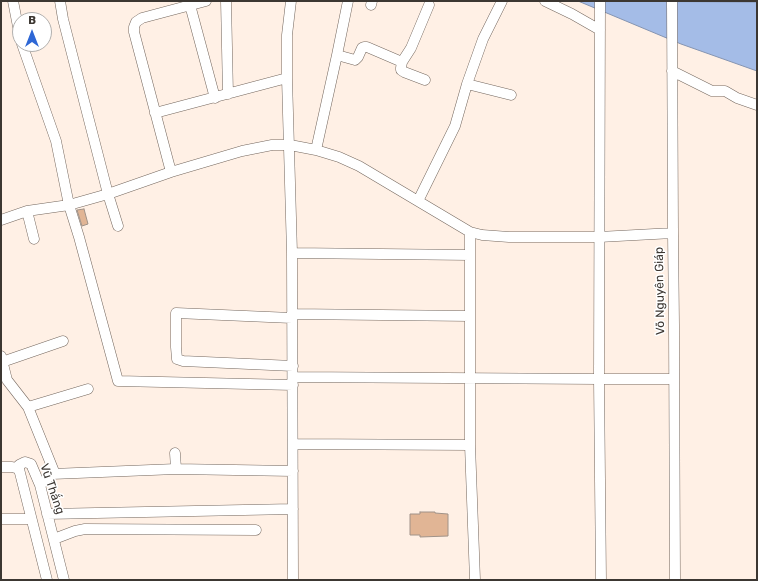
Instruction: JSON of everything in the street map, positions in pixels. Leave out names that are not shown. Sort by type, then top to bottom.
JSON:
[{"type":"street","points":[[13,1],[15,12]]},
{"type":"street","points":[[60,1],[63,19],[108,194],[118,226]]},
{"type":"street","points":[[171,172],[134,32],[134,27],[136,22],[142,18],[206,1]]},
{"type":"street","points":[[226,1],[228,94]]},
{"type":"street","points":[[291,1],[287,35],[287,78],[292,253],[293,580]]},
{"type":"street","points":[[316,150],[348,1]]},
{"type":"street","points":[[418,200],[455,126],[482,39],[502,1]]},
{"type":"street","points":[[545,1],[600,27]]},
{"type":"street","points":[[600,1],[599,379],[601,580]]},
{"type":"street","name":"Võ Nguyên Giáp","points":[[672,1],[675,580]]},
{"type":"street","points":[[190,5],[215,98]]},
{"type":"street","points":[[425,80],[401,70],[402,62],[412,48],[429,5]]},
{"type":"street","points":[[337,55],[355,60],[362,48],[367,47],[402,62]]},
{"type":"street","points":[[25,52],[56,141],[69,205],[118,381],[674,379]]},
{"type":"street","points":[[672,72],[712,91],[725,91],[737,98],[757,105]]},
{"type":"street","points":[[155,113],[287,78]]},
{"type":"street","points":[[467,84],[511,95]]},
{"type":"street","points":[[1,220],[27,211],[69,205],[108,194],[171,172],[242,151],[272,145],[290,145],[316,150],[339,157],[359,166],[470,232],[482,235],[509,237],[599,237],[673,233]]},
{"type":"street","points":[[27,211],[34,239]]},
{"type":"street","points":[[470,232],[470,445],[475,580]]},
{"type":"street","points":[[292,253],[470,255]]},
{"type":"street","points":[[293,366],[183,361],[177,359],[176,313],[292,316],[470,316]]},
{"type":"street","points":[[55,474],[28,407],[4,381],[2,359],[63,341]]},
{"type":"street","points":[[28,407],[88,389]]},
{"type":"street","points":[[293,444],[470,445]]},
{"type":"street","points":[[175,452],[176,469]]},
{"type":"street","name":"Vũ Thắng","points":[[19,470],[19,465],[25,462],[31,464],[40,485],[64,580]]},
{"type":"street","points":[[1,467],[12,467],[19,470],[47,580]]},
{"type":"street","points":[[40,485],[52,474],[176,469],[293,470]]},
{"type":"street","points":[[47,514],[293,509]]},
{"type":"street","points":[[1,519],[31,519]]},
{"type":"street","points":[[54,538],[85,529],[256,530]]},
{"type":"water","points":[[578,1],[757,2],[757,71],[681,44]]},
{"type":"building","points":[[84,209],[88,224],[82,226],[77,210]]},
{"type":"building","points":[[420,512],[448,514],[448,536],[420,537],[420,535],[410,535],[410,514],[420,514]]}]
